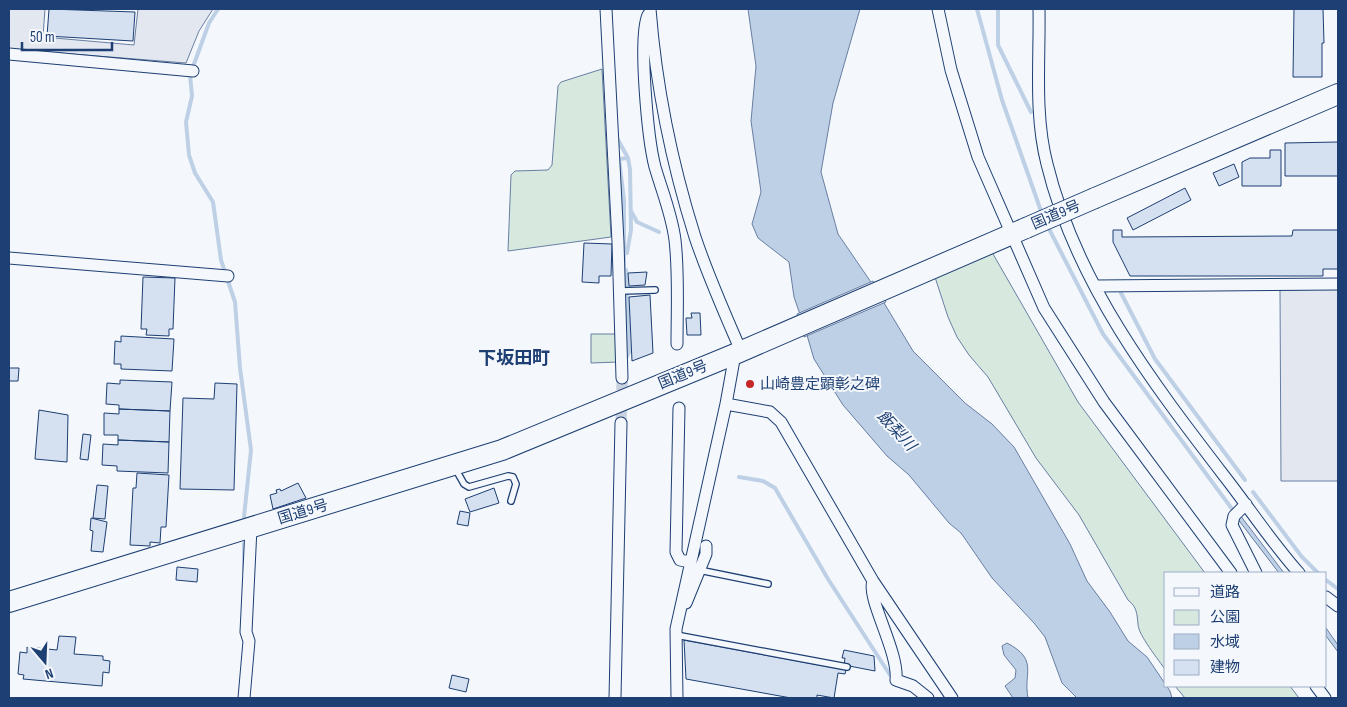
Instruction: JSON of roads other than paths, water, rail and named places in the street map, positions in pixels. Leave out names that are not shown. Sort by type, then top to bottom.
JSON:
[{"type":"highway","name":"国道9号","points":[[9,602],[453,466],[541,435],[1338,94]]},
{"type":"street","points":[[606,9],[624,290],[622,378]]},
{"type":"street","points":[[938,9],[951,70],[976,148],[1014,233],[1044,308],[1104,402],[1230,572]]},
{"type":"street","points":[[1039,9],[1040,112],[1045,156],[1070,234],[1096,286],[1136,357],[1298,572]]},
{"type":"street","points":[[650,10],[644,30],[650,134],[655,166],[675,239],[677,344]]},
{"type":"street","points":[[650,10],[664,110],[681,188],[695,238],[741,351],[726,404],[678,618],[676,635],[677,698]]},
{"type":"street","points":[[9,54],[191,71]]},
{"type":"street","points":[[9,258],[226,276]]},
{"type":"street","points":[[1096,286],[1338,284]]},
{"type":"street","points":[[726,404],[770,412],[781,422],[873,581],[952,698]]},
{"type":"street","points":[[679,408],[676,552],[680,560],[690,562]]},
{"type":"street","points":[[616,698],[621,423]]},
{"type":"street","points":[[1246,504],[1234,516],[1232,524],[1256,572]]},
{"type":"street","points":[[244,698],[249,641],[246,632],[251,528]]},
{"type":"street","points":[[678,618],[699,570],[706,546]]},
{"type":"street","points":[[873,581],[871,592],[894,658],[893,682],[913,686],[928,698]]},
{"type":"street","points":[[1327,599],[1338,606]]},
{"type":"street","points":[[1317,687],[1325,698]]},
{"type":"lane","points":[[624,290],[655,290]]},
{"type":"lane","points":[[453,466],[464,484],[469,487],[508,476],[513,477],[516,484],[511,501]]},
{"type":"lane","points":[[699,570],[768,584]]},
{"type":"lane","points":[[676,635],[847,667]]},
{"type":"water","points":[[748,9],[860,9],[833,103],[821,172],[838,234],[877,291],[803,323],[794,297],[789,262],[758,238],[752,224],[761,192],[751,121],[756,66]]},
{"type":"water","name":"飯梨川","points":[[878,293],[913,351],[965,403],[992,424],[1014,447],[1070,544],[1087,581],[1128,641],[1147,657],[1164,682],[1164,687],[1167,687],[1170,691],[1172,698],[1077,698],[1062,683],[1045,637],[1034,623],[992,578],[961,533],[949,523],[909,475],[887,456],[843,405],[814,359],[804,325]]},
{"type":"water","points":[[1240,515],[1283,572],[1278,572],[1237,518]]},
{"type":"water","points":[[1327,629],[1338,645],[1338,652],[1327,637]]},
{"type":"water","points":[[1007,643],[1017,649],[1026,661],[1028,667],[1028,698],[1013,698],[1005,686],[1015,678],[1016,670],[1004,655],[1002,646]]},
{"type":"waterway","points":[[218,9],[209,23],[190,75],[192,96],[186,122],[189,155],[195,173],[213,202],[221,260],[235,302],[240,368],[251,450],[244,517]]},
{"type":"waterway","points":[[977,9],[1002,100],[1042,214]]},
{"type":"waterway","points":[[998,9],[998,45],[1031,112]]},
{"type":"waterway","points":[[617,138],[628,158],[630,169],[631,230],[627,253]]},
{"type":"waterway","points":[[624,271],[624,200],[619,159],[628,158]]},
{"type":"waterway","points":[[631,211],[637,222],[659,232]]},
{"type":"waterway","points":[[1047,225],[1103,334],[1235,513]]},
{"type":"waterway","points":[[626,270],[629,352],[626,358]]},
{"type":"waterway","points":[[1121,293],[1155,359],[1245,480]]},
{"type":"waterway","points":[[625,394],[626,378]]},
{"type":"waterway","points":[[624,424],[625,406]]},
{"type":"waterway","points":[[739,477],[763,481],[775,488],[828,579],[890,675]]},
{"type":"waterway","points":[[1253,492],[1302,557],[1317,572]]},
{"type":"waterway","points":[[244,544],[244,570]]},
{"type":"waterway","points":[[1327,581],[1338,589]]},
{"type":"tunnel","points":[[621,423],[622,378]]},
{"type":"place","name":"山崎豊定顕彰之碑","points":[[750,384]]},
{"type":"district","name":"下坂田町","points":[[514,358]]}]
